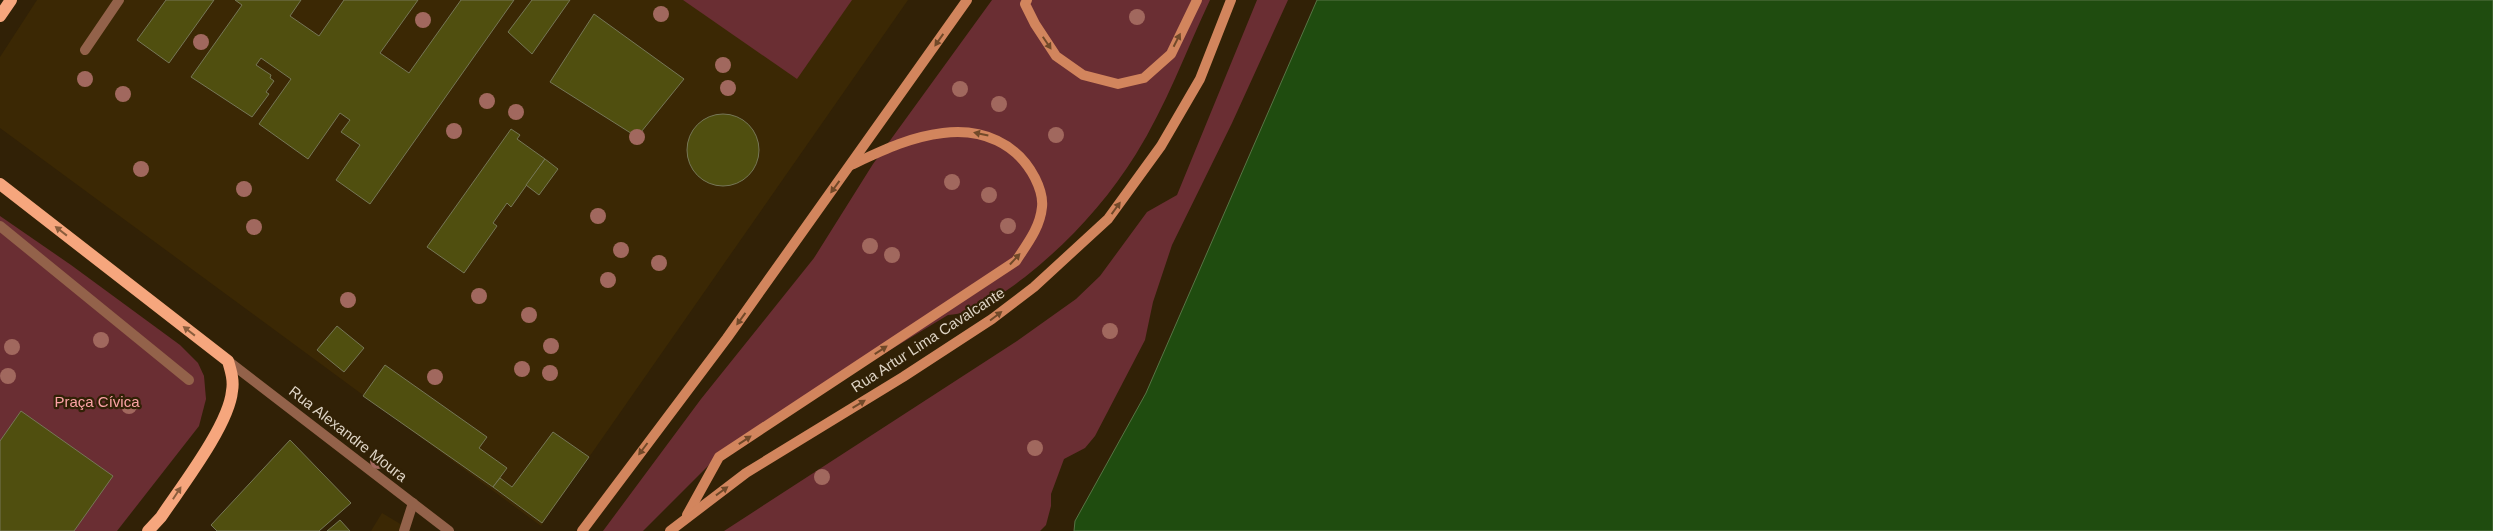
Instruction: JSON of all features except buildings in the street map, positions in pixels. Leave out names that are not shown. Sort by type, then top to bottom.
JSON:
[{"type":"main road","points":[[0,16],[11,0]]},
{"type":"main road","points":[[582,531],[727,338],[967,0]]},
{"type":"main road","points":[[1027,0],[1026,4],[1035,24],[1056,56],[1083,76],[1118,84],[1144,78],[1170,54],[1197,0]]},
{"type":"main road","name":"Rua Artur Lima Cavalcante","points":[[670,531],[746,473],[903,378],[992,319],[1034,287],[1108,219],[1161,146],[1200,80],[1231,0]]},
{"type":"main road","points":[[685,518],[719,457],[1016,261],[1039,225],[1043,205],[1038,185],[1030,168],[1016,151],[991,136],[969,132],[944,132],[906,139],[851,165]]},
{"type":"main road","points":[[0,184],[228,361],[232,375],[232,391],[225,418],[161,517],[148,531]]},
{"type":"street","points":[[85,50],[119,0]]},
{"type":"street","points":[[0,226],[190,380]]},
{"type":"street","name":"Rua Alexandre Moura","points":[[228,361],[449,531]]},
{"type":"street","points":[[404,531],[413,504]]},
{"type":"shaded area","points":[[37,0],[908,0],[541,526],[0,128],[0,57]]},
{"type":"shaded area","points":[[1317,0],[2493,0],[2493,531],[1074,531],[1075,521],[1146,393]]},
{"type":"shaded area","points":[[382,513],[412,531],[371,531]]},
{"type":"green space","points":[[683,0],[852,0],[797,79]]},
{"type":"green space","points":[[992,0],[1210,0],[1166,98],[1136,154],[1099,205],[1072,235],[1041,264],[989,302],[969,311],[948,315],[723,451],[643,531],[603,531],[701,399],[814,258],[873,164]]},
{"type":"green space","points":[[1257,0],[1288,0],[1232,123],[1172,245],[1153,302],[1145,340],[1095,436],[1085,448],[1064,459],[1051,494],[1051,506],[1046,525],[1040,531],[724,531],[1017,341],[1076,299],[1100,276],[1147,212],[1177,195]]},
{"type":"green space","name":"Praça Cívica","points":[[0,216],[71,265],[180,345],[198,363],[204,376],[206,399],[199,426],[117,531],[0,531]]}]
